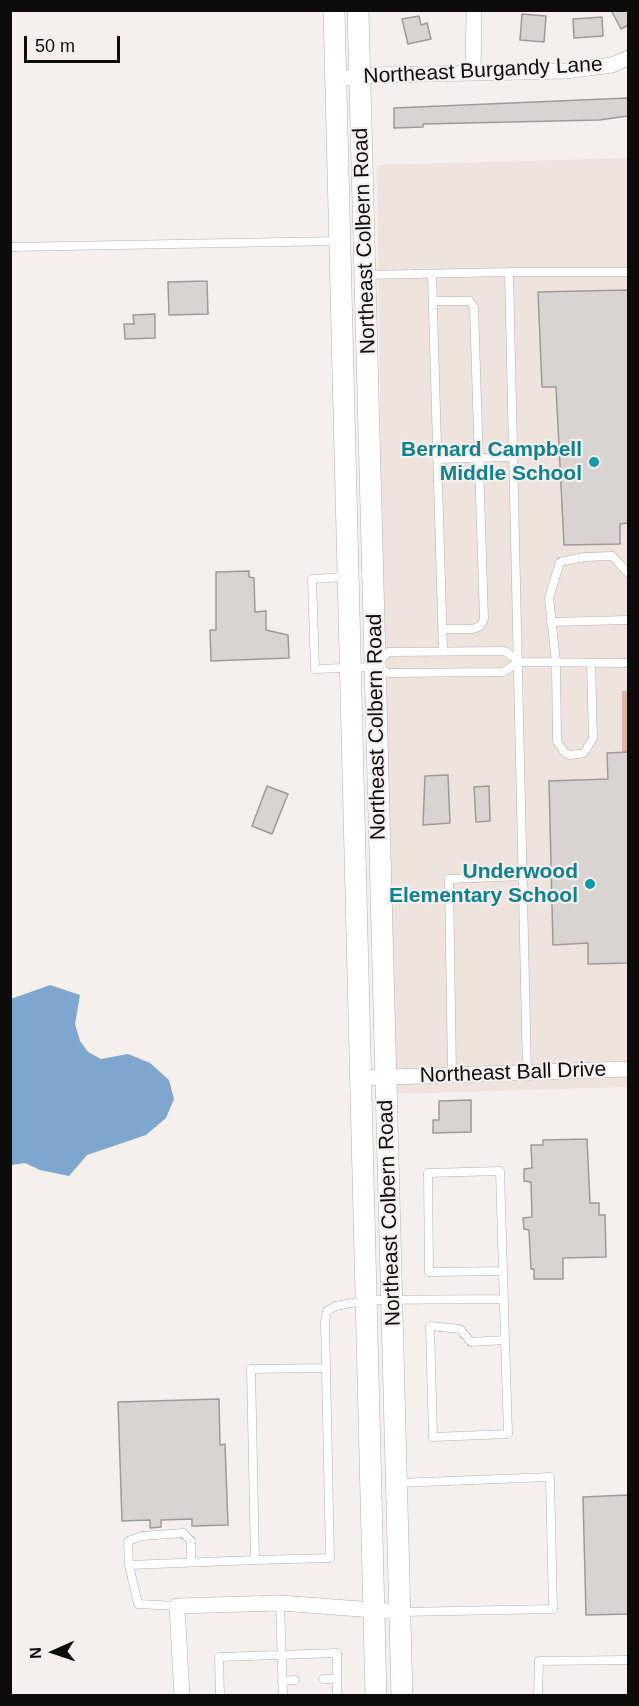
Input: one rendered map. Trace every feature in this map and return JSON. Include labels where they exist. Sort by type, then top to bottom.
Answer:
[{"type":"main road","name":"Northeast Colbern Road","points":[[334,10],[376,1695]]},
{"type":"main road","name":"Northeast Colbern Road","points":[[358,10],[402,1695]]},
{"type":"street","points":[[473,73],[474,14]]},
{"type":"street","name":"Northeast Burgandy Lane","points":[[336,79],[566,71],[612,65],[628,58]]},
{"type":"street","name":"Northeast Ball Drive","points":[[361,1078],[628,1069]]},
{"type":"street","points":[[182,1695],[177,1606],[280,1602],[401,1611]]},
{"type":"lane","points":[[10,248],[340,241]]},
{"type":"lane","points":[[509,272],[527,1072]]},
{"type":"lane","points":[[366,275],[628,272]]},
{"type":"lane","points":[[432,274],[443,652]]},
{"type":"lane","points":[[433,301],[470,301],[474,308],[484,619],[480,626],[473,629],[442,629]]},
{"type":"lane","points":[[437,459],[514,457]]},
{"type":"lane","points":[[591,663],[593,738],[590,747],[577,755],[565,753],[557,741],[556,662],[549,598],[560,562],[584,557],[612,556],[628,573]]},
{"type":"lane","points":[[348,577],[312,579],[315,669],[375,667],[389,673],[503,672],[519,662],[628,663]]},
{"type":"lane","points":[[551,617],[628,620]]},
{"type":"lane","points":[[375,667],[388,652],[505,651],[519,662]]},
{"type":"lane","points":[[452,1075],[449,879],[523,876]]},
{"type":"lane","points":[[503,1271],[429,1272],[428,1173],[500,1171],[508,1434],[433,1437],[430,1326],[460,1329],[471,1342],[505,1340]]},
{"type":"lane","points":[[129,1565],[330,1558],[327,1311],[336,1306],[366,1300],[503,1299]]},
{"type":"lane","points":[[255,1560],[250,1369],[326,1368]]},
{"type":"lane","points":[[398,1483],[550,1477],[553,1598],[553,1609],[401,1611]]},
{"type":"lane","points":[[177,1606],[138,1604],[129,1565],[129,1540],[142,1536],[183,1533],[191,1541],[191,1562]]},
{"type":"lane","points":[[280,1602],[283,1695]]},
{"type":"lane","points":[[220,1695],[219,1657],[337,1653],[337,1695]]},
{"type":"lane","points":[[538,1695],[539,1661],[628,1660]]},
{"type":"lane","points":[[323,1680],[337,1679]]},
{"type":"lane","points":[[282,1681],[295,1680]]},
{"type":"shaded area","points":[[628,158],[628,1087],[389,1094],[377,165]]},
{"type":"shaded area","points":[[622,691],[628,691],[628,752],[622,752]]},
{"type":"water","points":[[50,985],[80,995],[75,1024],[80,1041],[88,1052],[101,1059],[128,1054],[150,1063],[169,1080],[174,1099],[166,1118],[146,1135],[87,1155],[69,1176],[40,1170],[25,1163],[11,1165],[11,999]]},
{"type":"building","points":[[611,10],[628,10],[628,25],[621,29]]},
{"type":"building","points":[[522,14],[546,16],[544,42],[520,40]]},
{"type":"building","points":[[419,16],[421,25],[427,23],[431,39],[408,44],[402,19]]},
{"type":"building","points":[[602,17],[603,36],[574,38],[573,19]]},
{"type":"building","points":[[628,98],[628,116],[599,120],[423,124],[423,127],[394,128],[394,108]]},
{"type":"building","points":[[207,281],[208,314],[169,315],[168,282]]},
{"type":"building","name":"Bernard Campbell Middle School","points":[[628,290],[628,523],[620,524],[620,544],[564,545],[556,387],[542,387],[538,292]]},
{"type":"building","points":[[155,314],[155,338],[125,339],[124,324],[134,324],[133,315]]},
{"type":"building","points":[[249,571],[249,577],[254,578],[255,612],[266,611],[266,630],[288,635],[289,658],[211,661],[210,630],[216,630],[216,572]]},
{"type":"building","name":"Underwood Elementary School","points":[[628,752],[628,963],[588,964],[588,943],[553,945],[549,781],[608,779],[607,753]]},
{"type":"building","points":[[448,775],[450,823],[423,825],[425,776]]},
{"type":"building","points":[[267,786],[288,794],[272,834],[252,826]]},
{"type":"building","points":[[489,786],[490,821],[476,822],[474,787]]},
{"type":"building","points":[[471,1100],[471,1132],[433,1133],[433,1120],[439,1120],[439,1101]]},
{"type":"building","points":[[587,1139],[590,1203],[599,1203],[599,1215],[605,1215],[606,1257],[563,1258],[563,1279],[534,1279],[534,1269],[531,1269],[529,1230],[524,1229],[523,1218],[532,1217],[531,1182],[524,1181],[524,1169],[532,1168],[531,1145],[543,1145],[543,1140]]},
{"type":"building","points":[[219,1399],[220,1445],[225,1444],[228,1525],[192,1526],[192,1519],[161,1520],[161,1527],[150,1528],[150,1520],[122,1521],[118,1402]]},
{"type":"building","points":[[628,1495],[628,1614],[586,1615],[583,1497]]},
{"type":"place","name":"Bernard Campbell Middle School","points":[[594,462]]},
{"type":"place","name":"Underwood Elementary School","points":[[590,884]]}]
